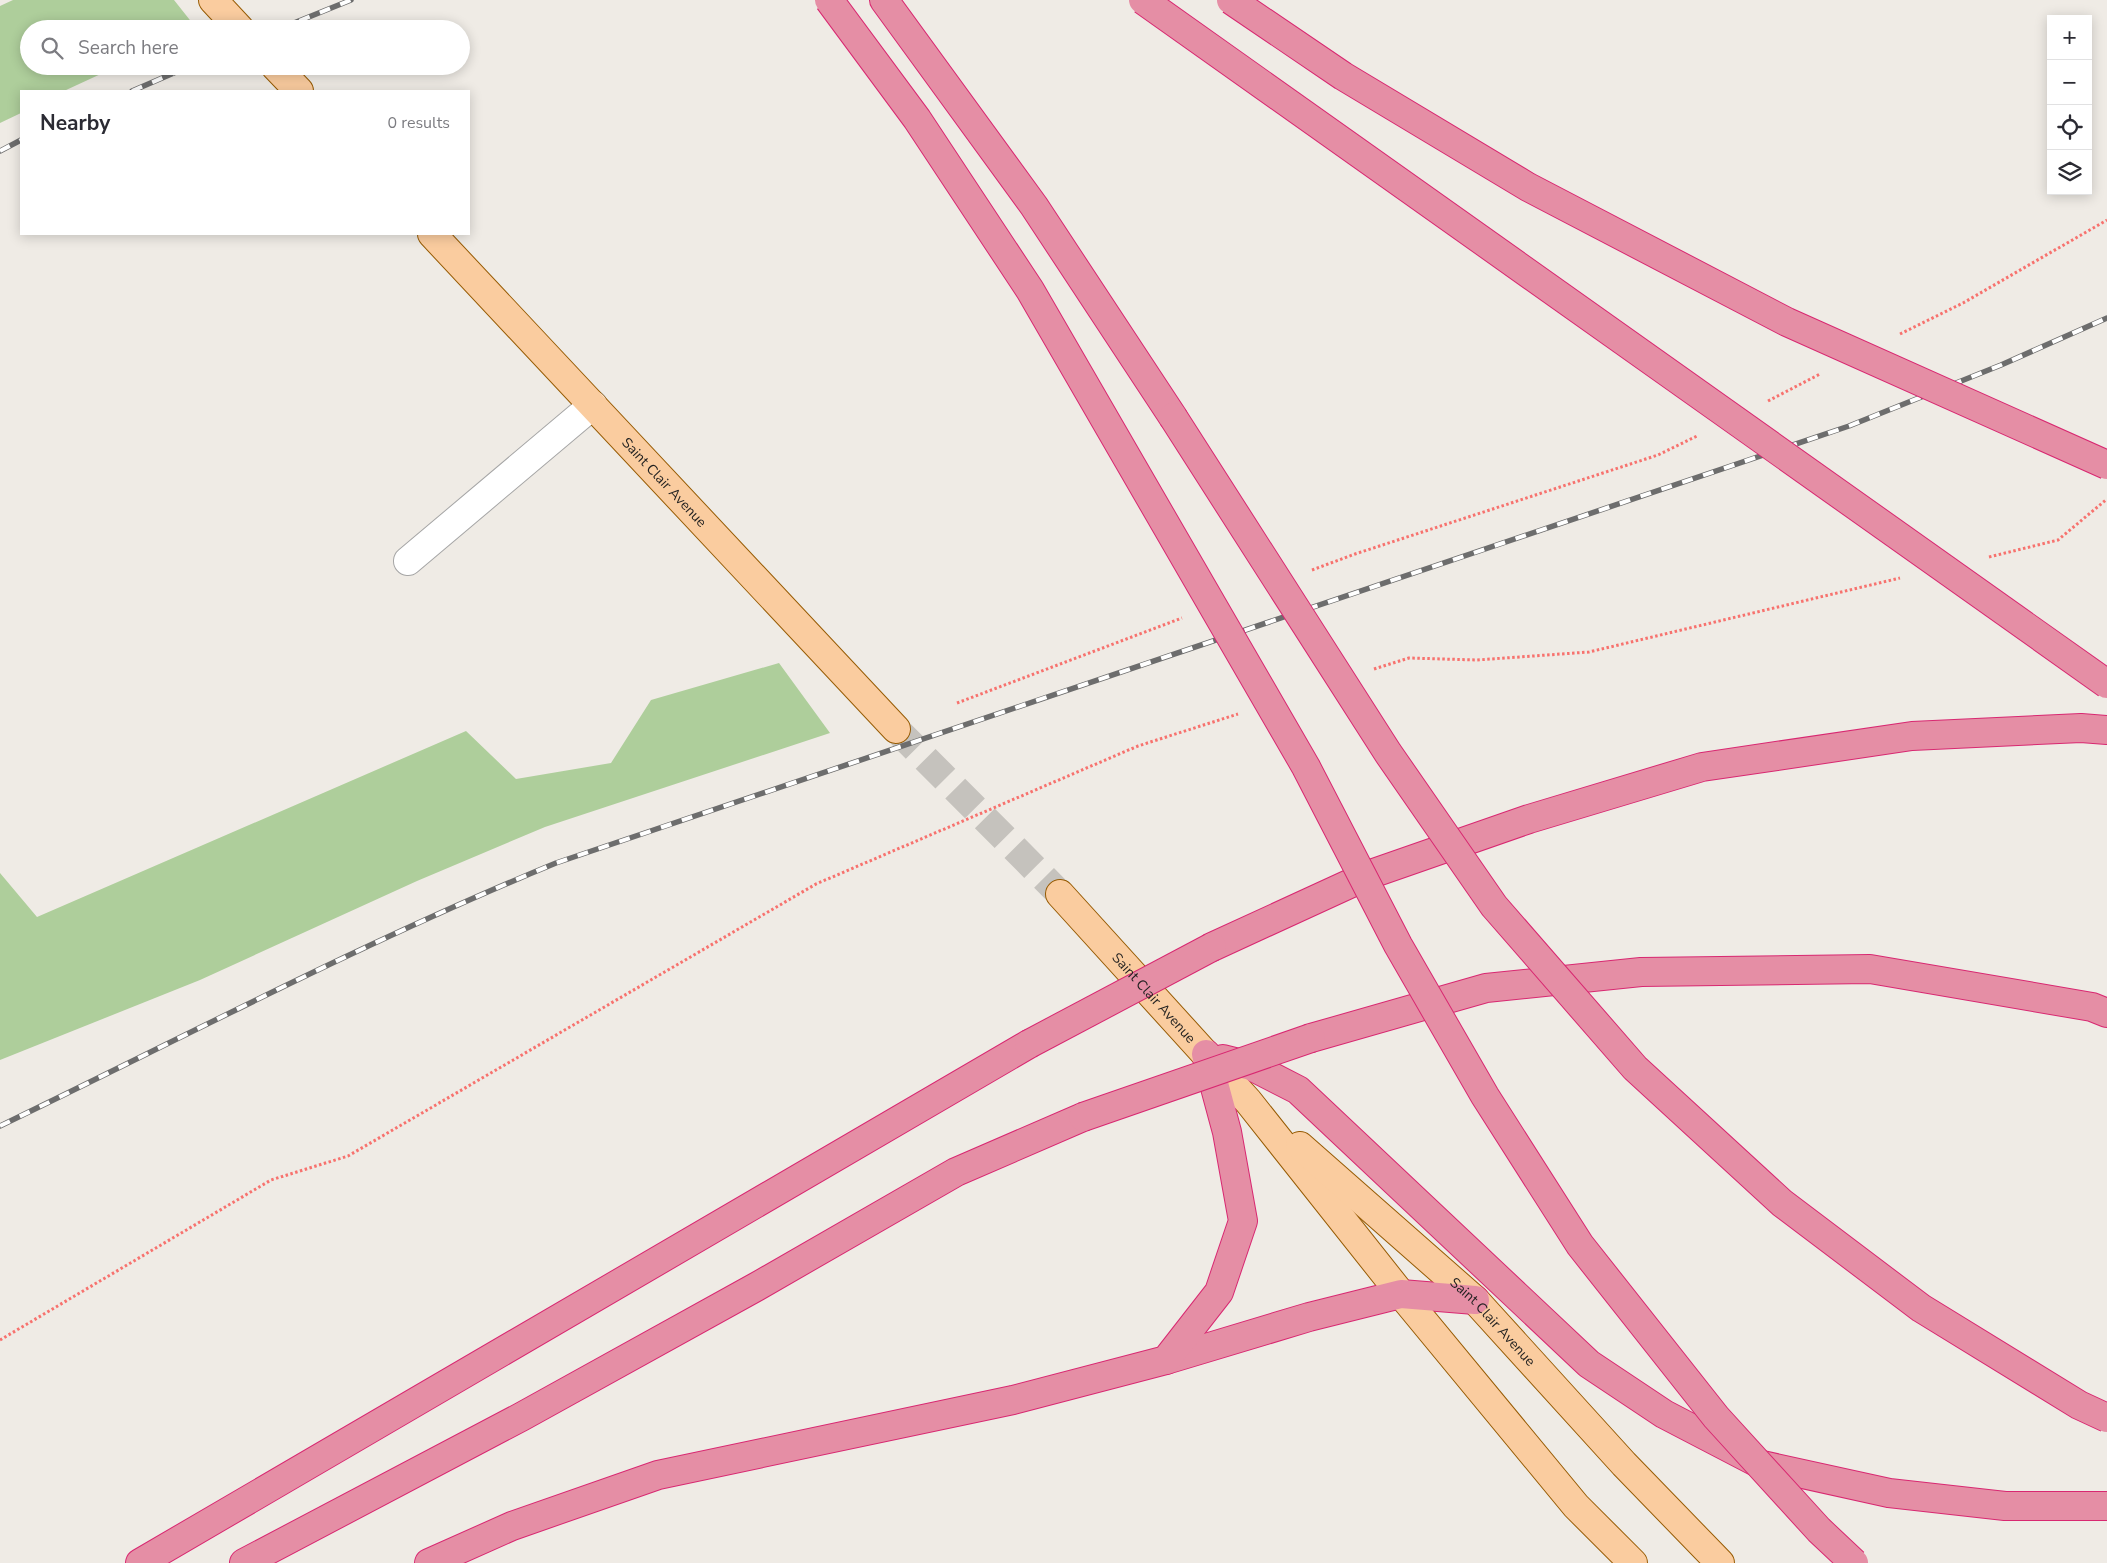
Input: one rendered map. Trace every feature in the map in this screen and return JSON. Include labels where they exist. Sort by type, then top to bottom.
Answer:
[{"type":"highway","points":[[829,0],[917,119],[1030,290],[1306,767],[1408,962],[1485,1096],[1580,1245],[1716,1417],[1819,1530],[1854,1563]]},
{"type":"highway","points":[[884,0],[1034,206],[1173,417],[1388,753],[1494,906],[1634,1068],[1782,1203],[1921,1308],[2079,1405],[2107,1418]]},
{"type":"highway","points":[[1143,0],[2107,684]]},
{"type":"highway","points":[[1231,0],[1343,76],[1528,187],[1787,322],[2107,465]]},
{"type":"highway","points":[[140,1563],[1029,1044],[1212,947],[1371,874],[1529,819],[1702,767],[1912,736],[2081,728],[2107,730]]},
{"type":"highway","points":[[244,1563],[521,1417],[756,1287],[956,1172],[1083,1117],[1311,1038],[1486,988],[1641,972],[1870,969],[2092,1007],[2107,1013]]},
{"type":"highway","points":[[1166,1360],[1219,1292],[1243,1221],[1227,1132],[1206,1054],[1251,1066],[1298,1090],[1589,1364],[1664,1414],[1762,1465],[1889,1493],[2005,1506],[2107,1506]]},
{"type":"highway","points":[[429,1563],[512,1526],[658,1475],[1013,1400],[1166,1360],[1309,1317],[1401,1294],[1476,1300]]},
{"type":"main road","points":[[213,0],[232,20]]},
{"type":"main road","points":[[284,75],[298,90]]},
{"type":"main road","name":"Saint Clair Avenue","points":[[433,235],[896,729]]},
{"type":"main road","name":"Saint Clair Avenue","points":[[1060,894],[1248,1101],[1401,1294],[1576,1506],[1633,1563]]},
{"type":"main road","name":"Saint Clair Avenue","points":[[1248,1101],[1476,1300],[1624,1464],[1720,1563]]},
{"type":"lane","points":[[408,561],[593,405]]},
{"type":"path","points":[[1893,338],[1962,303],[2107,220]]},
{"type":"path","points":[[1763,403],[1824,372]]},
{"type":"path","points":[[1308,571],[1658,456],[1702,434]]},
{"type":"path","points":[[1982,559],[2058,540],[2107,499]]},
{"type":"path","points":[[1372,670],[1409,658],[1477,660],[1589,652],[1906,577]]},
{"type":"path","points":[[957,703],[1188,616]]},
{"type":"path","points":[[0,1340],[271,1180],[348,1156],[816,884],[1138,746],[1241,713]]},
{"type":"green space","points":[[13,0],[174,0],[190,20],[20,20],[20,75],[99,75],[66,90],[20,90],[20,113],[0,123],[0,6]]},
{"type":"green space","points":[[779,663],[830,733],[545,827],[417,881],[200,980],[0,1060],[0,873],[37,917],[466,731],[516,779],[611,763],[651,700]]},
{"type":"tunnel","points":[[896,729],[1060,894]]},
{"type":"railway","points":[[301,20],[351,0]]},
{"type":"railway","points":[[134,90],[169,75]]},
{"type":"railway","points":[[0,151],[20,141]]},
{"type":"railway","points":[[0,1126],[345,957],[415,924],[556,863],[1849,426],[2001,365],[2107,318]]}]
